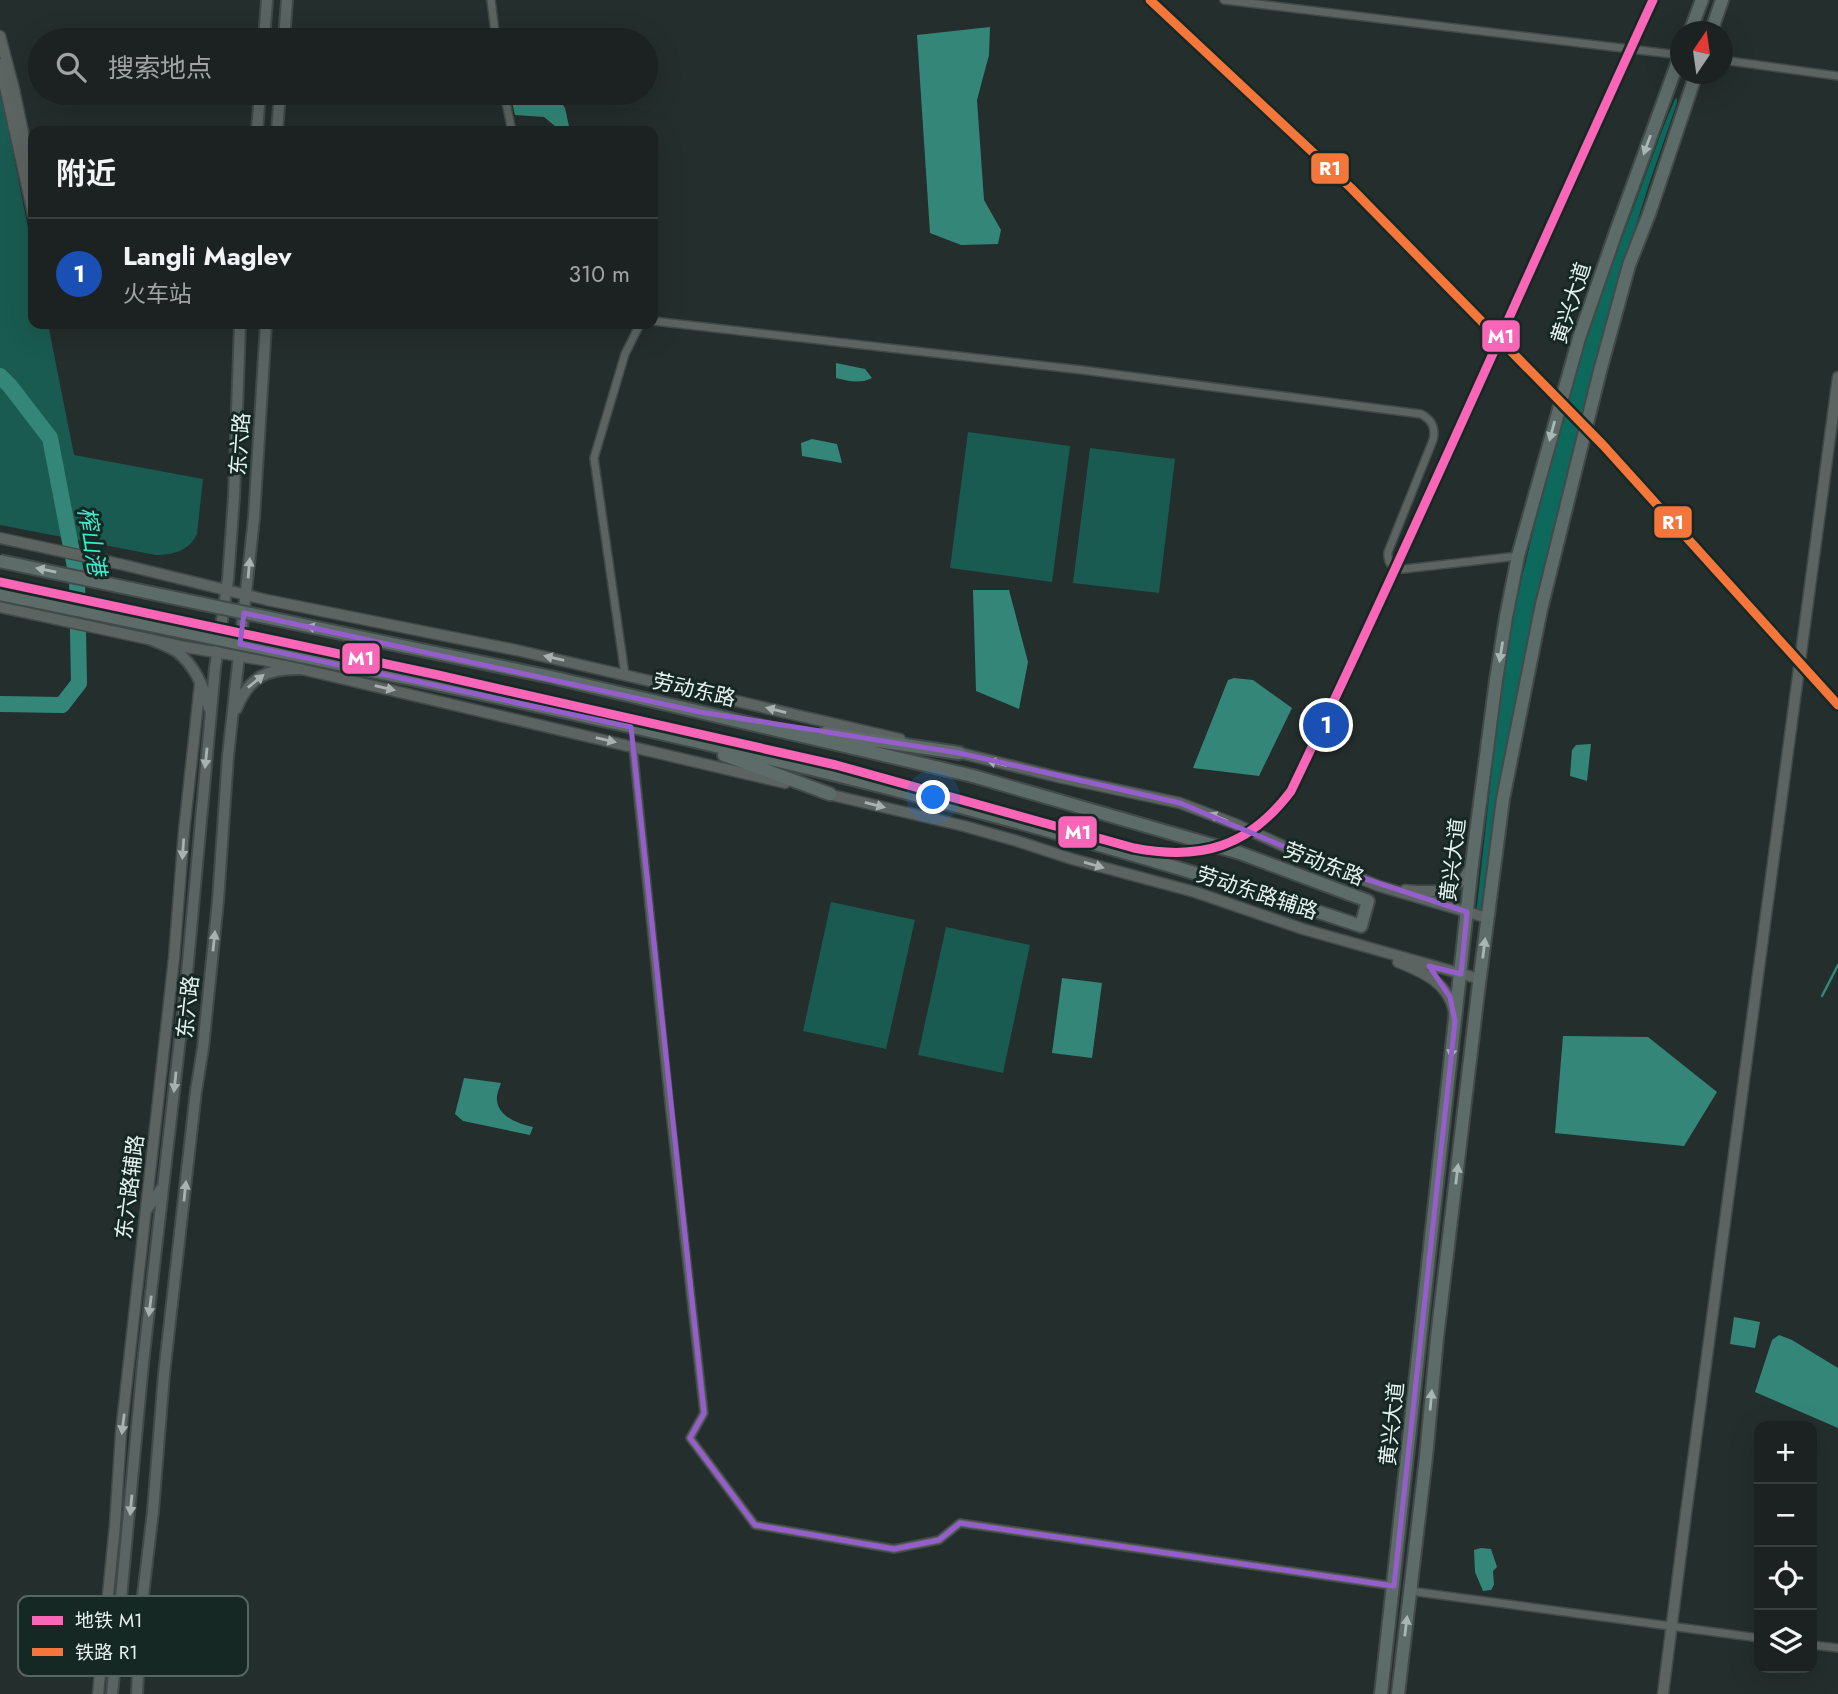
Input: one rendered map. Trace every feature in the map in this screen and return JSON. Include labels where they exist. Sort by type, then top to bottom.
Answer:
[{"type":"highway","points":[[1694,21],[1702,0]]},
{"type":"highway","points":[[1715,21],[1722,0]]},
{"type":"highway","name":"黄兴大道","points":[[1381,1694],[1466,912],[1506,617],[1518,556],[1578,338],[1670,84]]},
{"type":"highway","name":"黄兴大道","points":[[1398,1694],[1437,1338],[1503,799],[1541,609],[1600,371],[1629,265],[1649,215],[1693,84]]},
{"type":"highway","name":"劳动东路","points":[[0,561],[551,677],[910,760],[1038,793],[1240,853],[1368,901],[1361,926],[1192,872],[956,805],[817,769],[610,721]]},
{"type":"highway","points":[[0,594],[610,721],[741,761],[830,794]]},
{"type":"highway","points":[[700,712],[959,753]]},
{"type":"main road","points":[[265,28],[267,0]]},
{"type":"main road","points":[[285,28],[287,0]]},
{"type":"main road","points":[[0,36],[28,157]]},
{"type":"main road","points":[[0,64],[28,191]]},
{"type":"main road","points":[[257,126],[259,105]]},
{"type":"main road","points":[[277,126],[279,105]]},
{"type":"main road","name":"东六路","points":[[122,1596],[144,1363],[185,995],[210,719],[226,590],[234,497],[240,329]]},
{"type":"main road","name":"东六路","points":[[143,1596],[164,1374],[215,928],[258,459],[266,329]]},
{"type":"main road","points":[[1663,1694],[1838,377]]},
{"type":"main road","points":[[0,538],[226,590],[516,650],[1058,778],[1180,803],[1236,824],[1379,886],[1488,918]]},
{"type":"main road","name":"劳动东路辅路","points":[[0,607],[301,669],[964,826],[1195,892],[1332,938],[1480,979]]},
{"type":"main road","points":[[150,639],[175,650],[190,664],[208,703],[210,719]]},
{"type":"main road","points":[[232,722],[240,701],[258,677],[277,670],[301,669]]},
{"type":"main road","name":"东六路辅路","points":[[107,1596],[121,1433],[175,947],[200,684]]},
{"type":"main road","points":[[1379,886],[1403,890],[1444,890],[1455,887],[1462,881],[1472,864]]},
{"type":"main road","points":[[1332,938],[1418,970],[1435,980],[1450,997],[1455,1021]]},
{"type":"main road","points":[[147,1209],[164,1186]]},
{"type":"main road","name":"东六路辅路","points":[[98,1694],[100,1676]]},
{"type":"main road","name":"东六路","points":[[113,1694],[114,1676]]},
{"type":"main road","name":"东六路","points":[[137,1694],[138,1676]]},
{"type":"street","points":[[491,0],[494,28]]},
{"type":"street","points":[[1224,0],[1670,54]]},
{"type":"street","points":[[1733,61],[1838,76]]},
{"type":"street","points":[[507,105],[511,126]]},
{"type":"street","points":[[658,322],[1082,370],[1421,414],[1431,422],[1433,440],[1388,552],[1391,565],[1404,569],[1518,556]]},
{"type":"street","points":[[625,675],[594,458],[625,354],[638,329]]},
{"type":"street","points":[[633,747],[704,1413],[690,1438],[755,1525],[894,1549],[939,1540],[960,1523],[1394,1586]]},
{"type":"street","points":[[1410,1591],[1754,1637]]},
{"type":"street","points":[[1817,1646],[1838,1648]]},
{"type":"highlighted area","points":[[244,613],[700,712],[959,753],[1180,803],[1347,873],[1467,912],[1461,974],[1429,966],[1450,997],[1455,1021],[1394,1586],[960,1523],[939,1540],[894,1549],[755,1525],[690,1438],[704,1413],[631,727],[240,644]]},
{"type":"shaded area","points":[[990,27],[989,55],[977,100],[984,200],[1001,230],[998,244],[961,245],[930,233],[917,35]]},
{"type":"shaded area","points":[[0,87],[28,228],[28,329],[49,329],[74,455],[203,479],[197,534],[190,544],[180,551],[168,554],[156,555],[0,525]]},
{"type":"shaded area","points":[[1677,98],[1614,296],[1533,610],[1495,807],[1480,915],[1476,915],[1499,706],[1511,628],[1545,483],[1590,325],[1663,128]]},
{"type":"shaded area","points":[[513,105],[563,105],[569,126],[555,126],[544,117],[515,115]]},
{"type":"shaded area","points":[[836,363],[865,369],[872,378],[850,381],[836,378]]},
{"type":"shaded area","points":[[968,432],[1070,446],[1052,582],[950,568]]},
{"type":"shaded area","points":[[812,439],[837,444],[842,463],[802,456],[801,443]]},
{"type":"shaded area","points":[[1090,448],[1175,459],[1159,593],[1073,583]]},
{"type":"shaded area","points":[[973,590],[1009,590],[1028,662],[1019,709],[976,691]]},
{"type":"shaded area","points":[[1228,680],[1253,680],[1292,708],[1259,776],[1193,768]]},
{"type":"shaded area","points":[[1591,744],[1587,781],[1570,776],[1572,750],[1576,745]]},
{"type":"shaded area","points":[[831,902],[915,920],[886,1049],[803,1031]]},
{"type":"shaded area","points":[[946,927],[1030,945],[1003,1073],[918,1055]]},
{"type":"shaded area","points":[[1062,978],[1102,983],[1092,1058],[1052,1053]]},
{"type":"shaded area","points":[[1563,1036],[1648,1037],[1717,1092],[1684,1146],[1555,1133]]},
{"type":"shaded area","points":[[464,1078],[501,1083],[497,1096],[499,1107],[510,1119],[533,1127],[530,1135],[463,1121],[455,1114]]},
{"type":"shaded area","points":[[1734,1317],[1760,1322],[1755,1348],[1730,1344]]},
{"type":"shaded area","points":[[1779,1335],[1838,1368],[1838,1428],[1755,1392],[1772,1340]]},
{"type":"shaded area","points":[[1491,1549],[1497,1567],[1493,1571],[1494,1585],[1491,1590],[1483,1591],[1475,1572],[1474,1550]]},
{"type":"waterway","name":"榨山港","points":[[0,376],[50,438],[77,578],[79,683],[62,705],[0,704]]},
{"type":"waterway","points":[[1822,996],[1838,965]]},
{"type":"railway","points":[[1150,0],[1351,188],[1603,445],[1838,705]]},
{"type":"metro line","name":"M1","points":[[0,582],[438,675],[836,765],[1134,848],[1181,852],[1222,845],[1241,837],[1258,825],[1291,791],[1429,496],[1653,0]]},
{"type":"rail line","name":"R1","points":[[1150,0],[1351,188],[1603,445],[1838,705]]},
{"type":"place","name":"Langli Maglev","points":[[1326,725]]}]
